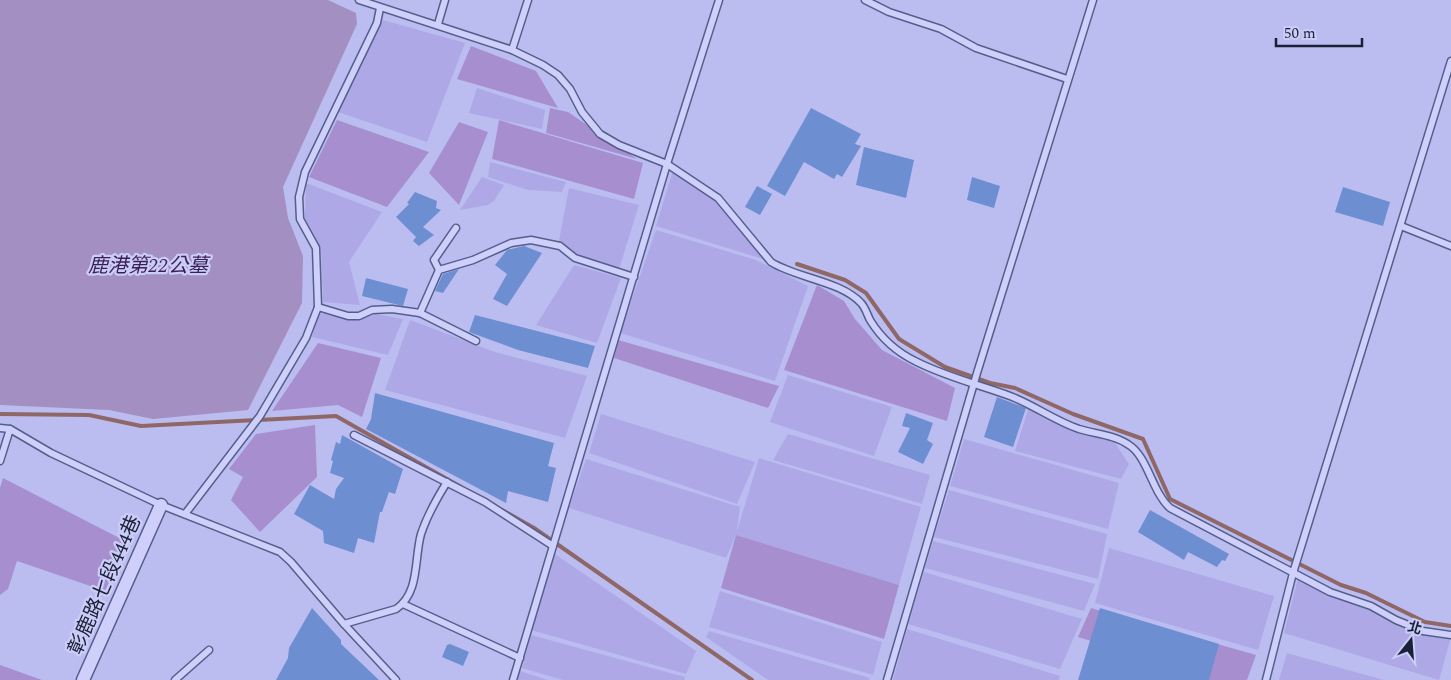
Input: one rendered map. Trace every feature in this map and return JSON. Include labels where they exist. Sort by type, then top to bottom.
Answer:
[{"type":"street","name":"彰鹿路七段444巷","points":[[83,680],[161,505]]},
{"type":"lane","points":[[359,0],[380,8],[438,24],[512,50],[558,75],[570,89],[582,112],[600,134],[618,145],[667,164],[718,198],[771,262],[782,269],[821,281],[861,302],[870,320],[887,341],[901,352],[917,362],[1011,397],[1077,429],[1121,440],[1132,446],[1162,501],[1170,508],[1330,592],[1371,606],[1396,620],[1423,631],[1451,635]]},
{"type":"lane","points":[[438,24],[445,0]]},
{"type":"lane","points":[[512,50],[528,0]]},
{"type":"lane","points":[[513,680],[667,164],[719,0]]},
{"type":"lane","points":[[865,0],[889,12],[941,29],[976,48],[1067,79]]},
{"type":"lane","points":[[887,680],[977,373],[1093,0]]},
{"type":"lane","points":[[185,514],[260,416],[306,338],[318,307],[316,248],[300,218],[299,197],[311,156],[377,23],[380,8]]},
{"type":"lane","points":[[1266,680],[1293,573],[1451,61]]},
{"type":"lane","points":[[1401,226],[1451,246]]},
{"type":"lane","points":[[439,270],[434,260],[456,228]]},
{"type":"lane","points":[[420,313],[439,270],[473,260],[511,243],[531,240],[560,246],[575,258],[634,277]]},
{"type":"lane","points":[[318,307],[354,316],[359,316],[372,310],[392,309],[420,313],[476,341]]},
{"type":"lane","points":[[0,428],[10,429],[51,453],[161,505],[210,526],[280,552],[292,562],[344,624],[396,680]]},
{"type":"lane","points":[[0,461],[10,429]]},
{"type":"lane","points":[[354,435],[492,506],[553,546]]},
{"type":"lane","points":[[344,624],[396,609],[404,604],[410,595],[421,535],[436,498],[447,482]]},
{"type":"lane","points":[[404,604],[520,658]]},
{"type":"lane","points":[[175,680],[209,650]]},
{"type":"shaded area","points":[[383,20],[465,43],[427,142],[338,112]]},
{"type":"shaded area","points":[[471,46],[536,71],[558,108],[457,79]]},
{"type":"shaded area","points":[[477,88],[545,110],[542,129],[469,113]]},
{"type":"shaded area","points":[[550,108],[568,112],[637,159],[546,133]]},
{"type":"shaded area","points":[[337,120],[429,152],[387,207],[309,177]]},
{"type":"shaded area","points":[[499,120],[643,163],[634,199],[492,159]]},
{"type":"shaded area","points":[[459,122],[488,132],[459,205],[429,173]]},
{"type":"shaded area","points":[[490,162],[566,182],[562,192],[528,190],[488,177]]},
{"type":"shaded area","points":[[674,167],[718,201],[766,260],[656,226]]},
{"type":"shaded area","points":[[482,177],[504,185],[494,201],[488,205],[460,210]]},
{"type":"shaded area","points":[[306,183],[382,212],[349,262],[360,305],[323,302],[321,248],[305,218]]},
{"type":"shaded area","points":[[569,188],[639,205],[619,269],[576,255],[559,241]]},
{"type":"shaded area","points":[[656,230],[756,260],[808,286],[775,381],[620,333]]},
{"type":"shaded area","points":[[574,265],[621,278],[597,343],[536,325]]},
{"type":"shaded area","points":[[817,285],[844,301],[855,319],[882,350],[955,388],[947,421],[784,370]]},
{"type":"shaded area","points":[[319,313],[353,320],[376,314],[403,319],[388,355],[312,337]]},
{"type":"shaded area","points":[[410,320],[495,352],[587,376],[565,438],[385,390]]},
{"type":"shaded area","points":[[618,340],[779,386],[768,408],[614,358]]},
{"type":"shaded area","points":[[318,343],[381,358],[362,417],[338,405],[272,411]]},
{"type":"shaded area","points":[[788,375],[892,407],[874,456],[770,422]]},
{"type":"shaded area","points":[[1029,407],[1113,440],[1129,464],[1121,479],[1015,451]]},
{"type":"shaded area","points":[[601,414],[755,462],[737,504],[589,453]]},
{"type":"shaded area","points":[[315,425],[317,477],[260,532],[231,500],[243,477],[229,469],[256,434]]},
{"type":"shaded area","points":[[788,434],[930,475],[922,504],[773,460]]},
{"type":"shaded area","points":[[964,439],[1119,483],[1108,529],[950,486]]},
{"type":"shaded area","points":[[759,458],[921,507],[899,585],[736,535],[726,558],[569,508],[586,459],[740,507],[737,531]]},
{"type":"shaded area","points":[[3,478],[127,542],[105,591],[17,561],[8,589],[0,595],[0,488]]},
{"type":"shaded area","points":[[949,490],[1107,534],[1098,579],[934,537]]},
{"type":"shaded area","points":[[736,535],[899,585],[884,639],[721,588]]},
{"type":"shaded area","points":[[933,541],[1095,584],[1084,611],[925,568]]},
{"type":"shaded area","points":[[1109,548],[1274,596],[1258,650],[1095,603]]},
{"type":"shaded area","points":[[555,554],[696,651],[686,674],[531,630]]},
{"type":"shaded area","points":[[924,572],[1082,619],[1060,669],[908,624]]},
{"type":"shaded area","points":[[1298,578],[1451,637],[1439,680],[1284,633]]},
{"type":"shaded area","points":[[720,591],[882,642],[873,675],[709,627]]},
{"type":"shaded area","points":[[1091,608],[1256,655],[1247,680],[1197,680],[1198,674],[1078,637]]},
{"type":"shaded area","points":[[907,629],[1060,676],[1059,680],[893,680]]},
{"type":"shaded area","points":[[709,631],[870,678],[869,680],[768,680],[706,637]]},
{"type":"shaded area","points":[[531,635],[685,677],[684,680],[563,680],[522,668]]},
{"type":"shaded area","points":[[1287,653],[1384,680],[1279,680]]},
{"type":"shaded area","points":[[0,665],[42,680],[0,680]]},
{"type":"shaded area","points":[[520,671],[548,680],[517,680]]},
{"type":"green space","name":"鹿港第22公墓","points":[[0,0],[328,0],[356,13],[357,24],[283,187],[288,218],[303,256],[302,303],[248,410],[153,419],[109,410],[0,405]]},
{"type":"building","points":[[811,108],[861,134],[855,144],[861,146],[842,177],[837,174],[834,179],[804,162],[785,196],[767,186]]},
{"type":"building","points":[[864,147],[914,160],[906,198],[856,185]]},
{"type":"building","points":[[972,177],[1000,186],[994,208],[967,200]]},
{"type":"building","points":[[757,186],[772,194],[760,215],[745,207]]},
{"type":"building","points":[[1343,187],[1390,202],[1383,226],[1335,212]]},
{"type":"building","points":[[415,192],[437,201],[436,208],[441,210],[423,227],[434,235],[419,246],[413,241],[416,237],[396,217],[409,204],[407,203]]},
{"type":"building","points":[[524,246],[542,253],[507,306],[493,299],[507,274],[495,265],[507,250]]},
{"type":"building","points":[[459,269],[443,293],[435,291],[443,274]]},
{"type":"building","points":[[366,278],[408,289],[403,306],[362,296]]},
{"type":"building","points":[[475,315],[595,346],[588,368],[518,350],[469,332]]},
{"type":"building","points":[[375,393],[554,443],[548,466],[556,468],[548,502],[508,491],[506,503],[366,429],[371,419]]},
{"type":"building","points":[[997,397],[1026,408],[1013,447],[984,437]]},
{"type":"building","points":[[906,413],[933,423],[927,440],[933,444],[923,464],[898,452],[910,428],[902,426]]},
{"type":"building","points":[[342,435],[403,469],[395,494],[389,492],[382,512],[380,512],[374,543],[358,538],[354,553],[324,543],[323,531],[294,514],[310,485],[334,499],[336,489],[344,478],[330,473],[333,461],[331,460],[336,442],[340,444]]},
{"type":"building","points":[[1150,510],[1229,554],[1225,561],[1222,560],[1217,567],[1188,552],[1184,560],[1138,532]]},
{"type":"building","points":[[312,608],[341,640],[341,644],[379,680],[276,680],[288,658],[289,648]]},
{"type":"building","points":[[1100,608],[1219,644],[1209,680],[1078,680]]},
{"type":"building","points":[[450,644],[469,652],[463,666],[442,657],[447,645]]},
{"type":"waterway","points":[[797,264],[845,280],[866,293],[899,339],[945,367],[990,383],[1015,388],[1073,414],[1143,439],[1170,499],[1341,585],[1366,593],[1425,622],[1451,626]]},
{"type":"waterway","points":[[0,414],[89,415],[141,426],[336,416],[461,487]]},
{"type":"waterway","points":[[502,510],[534,528],[752,680]]}]
